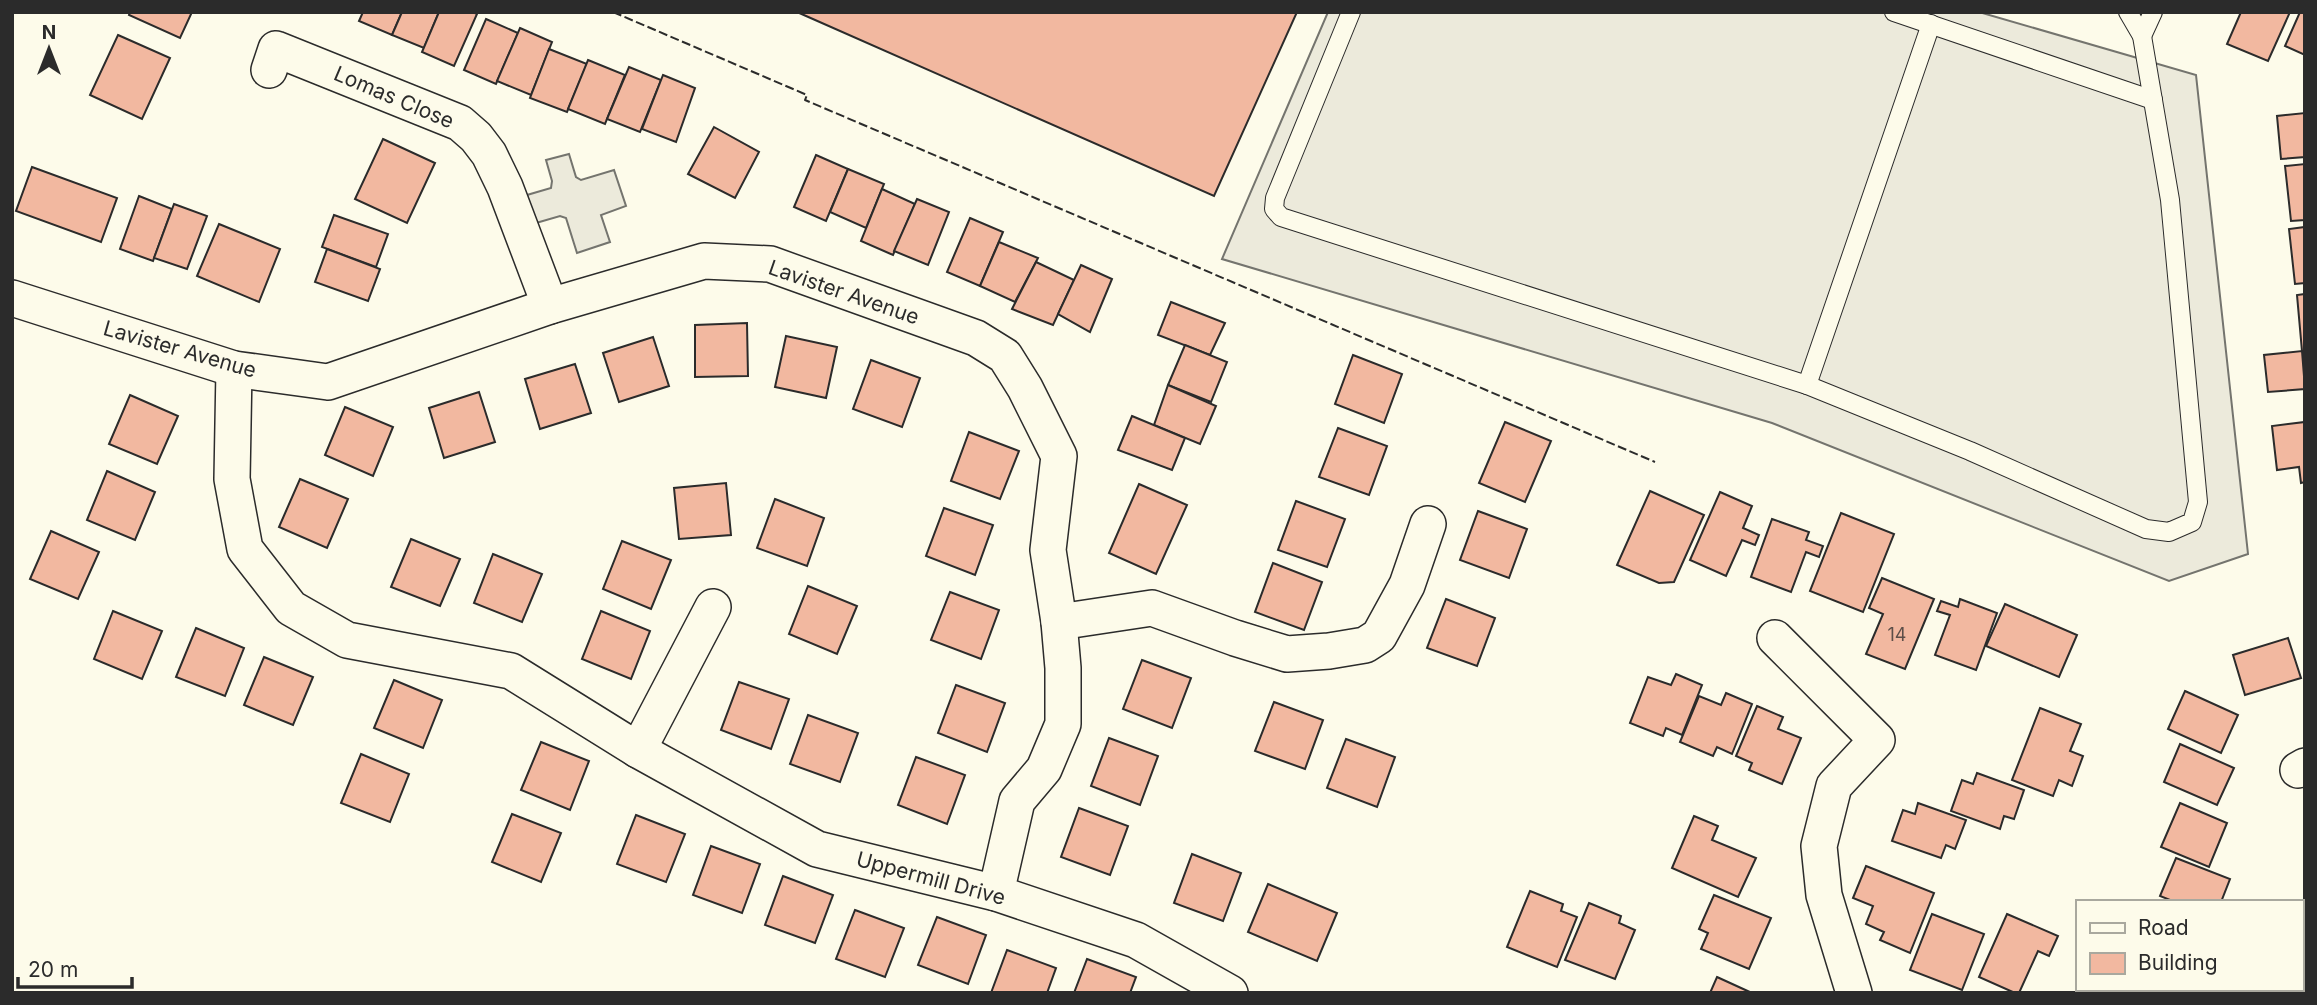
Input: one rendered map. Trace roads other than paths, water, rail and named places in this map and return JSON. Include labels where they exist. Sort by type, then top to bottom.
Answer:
[{"type":"street","name":"Lomas Close","points":[[269,70],[276,49],[460,123],[476,136],[489,154],[505,187],[550,306]]},
{"type":"street","name":"Lavister Avenue","points":[[12,299],[234,369],[328,382],[550,306],[705,261],[770,264],[976,338],[1004,356],[1026,388],[1059,456],[1048,550],[1063,668],[1063,724],[1044,769],[1017,801],[996,893]]},
{"type":"street","name":"Uppermill Drive","points":[[234,369],[232,479],[245,549],[291,608],[346,640],[511,671],[638,750],[817,849],[996,893],[1136,940],[1230,993]]},
{"type":"street","points":[[1059,622],[1152,608],[1287,654],[1365,645],[1379,636],[1408,585],[1428,524]]},
{"type":"street","points":[[638,750],[713,607]]},
{"type":"street","points":[[1775,638],[1877,740],[1834,786],[1819,846],[1824,895],[1854,993]]},
{"type":"lane","points":[[1351,12],[1275,198],[1274,209],[1281,217],[1807,385],[1970,451],[2146,529],[2169,532],[2192,522],[2198,502],[2170,200],[2142,36],[2128,12]]},
{"type":"lane","points":[[1894,12],[2153,100]]},
{"type":"lane","points":[[2142,36],[2153,12]]},
{"type":"lane","points":[[1807,385],[1931,24]]}]
